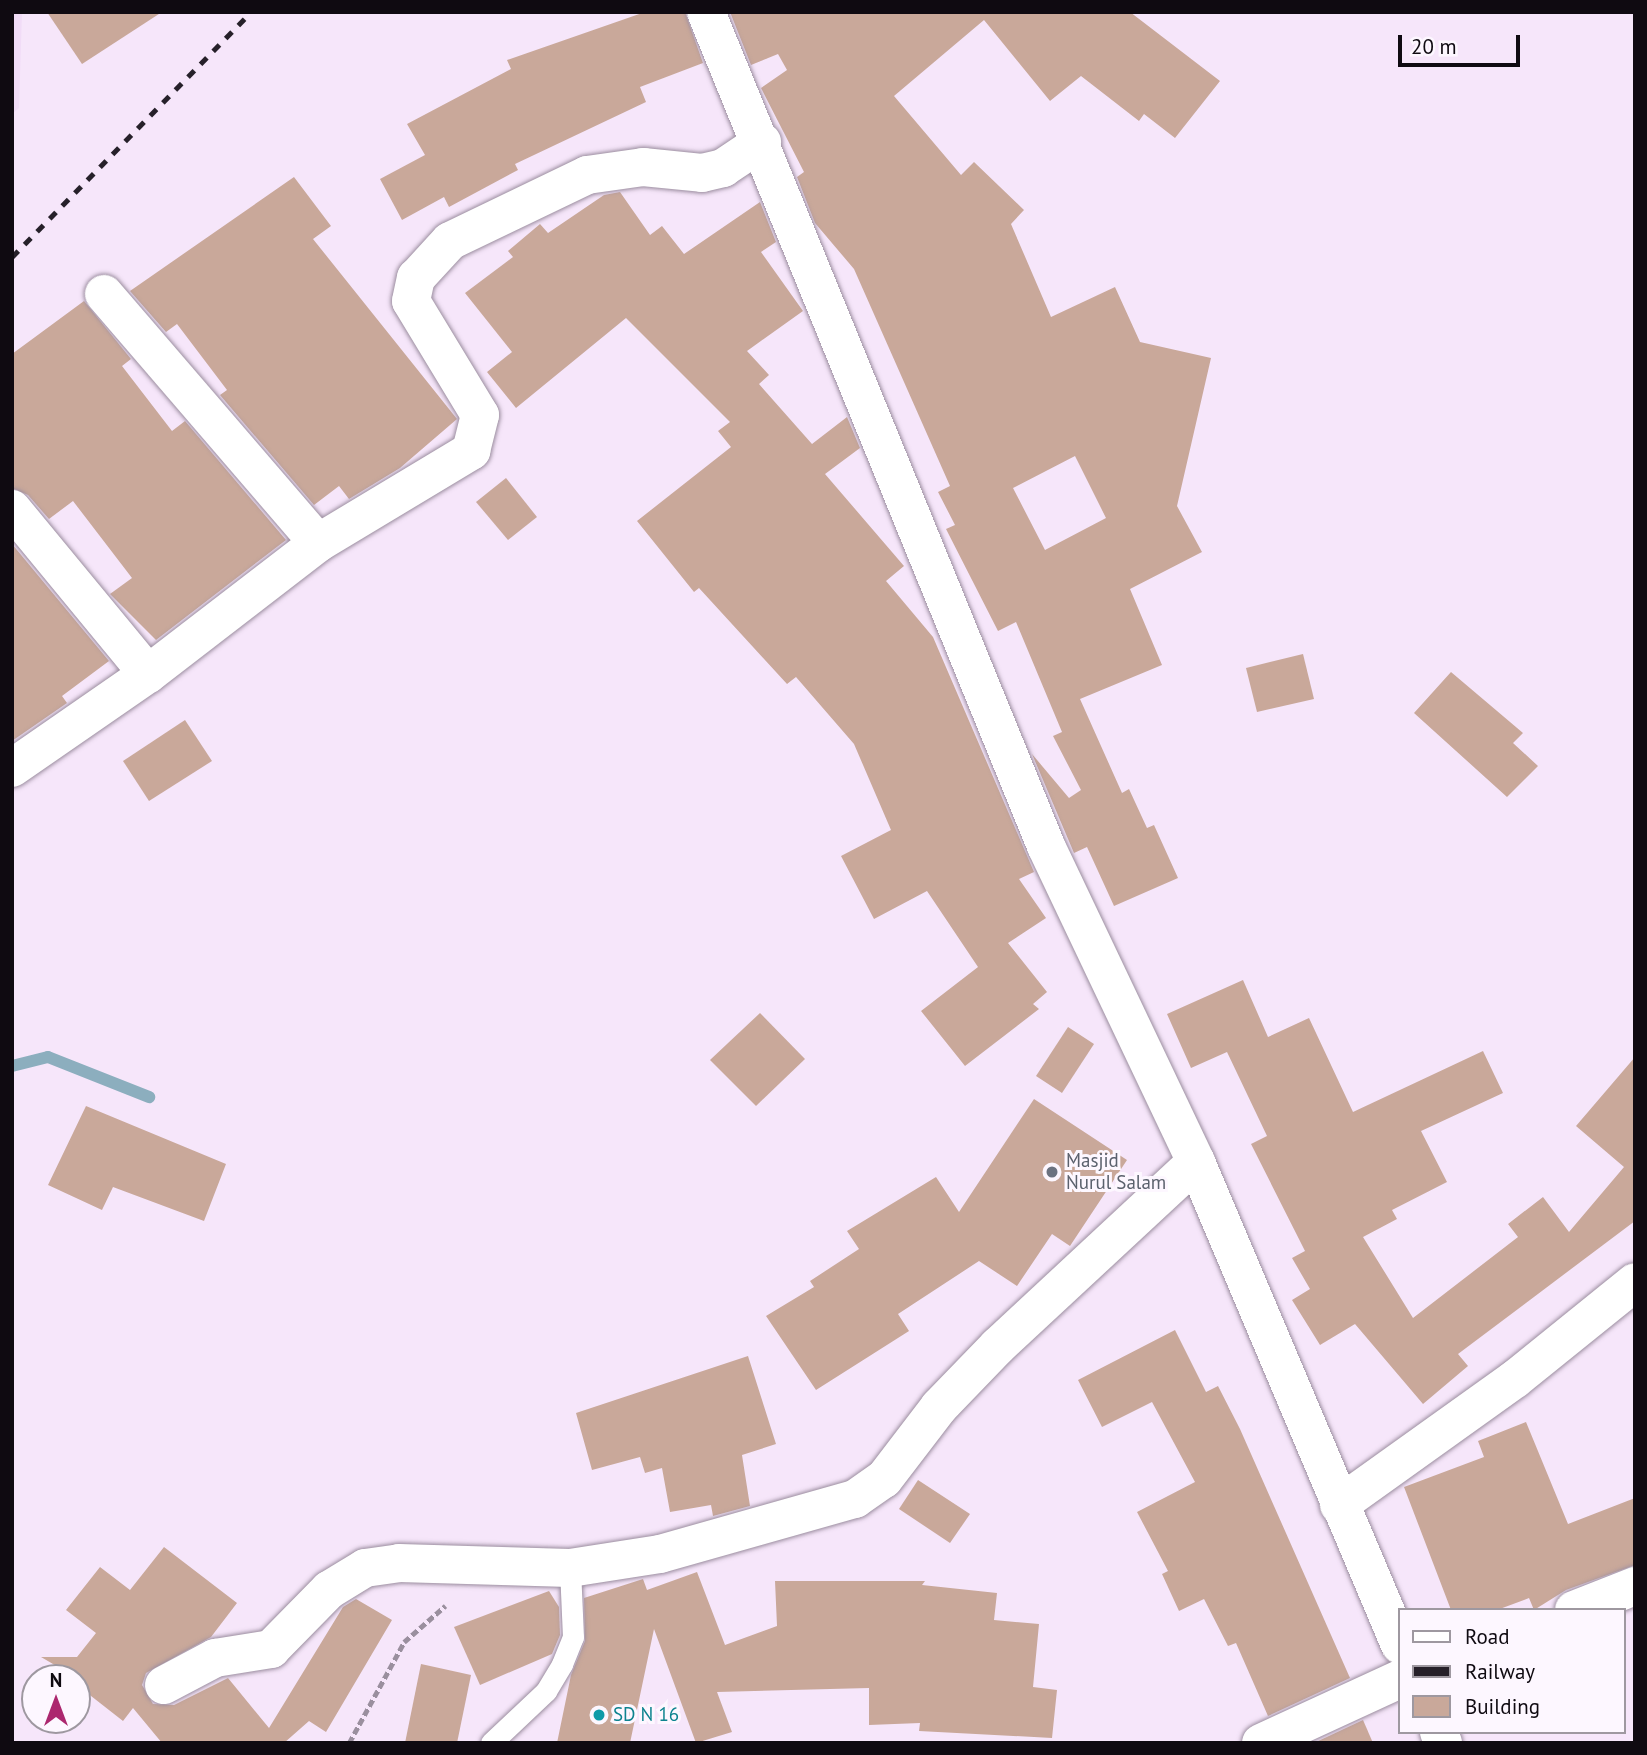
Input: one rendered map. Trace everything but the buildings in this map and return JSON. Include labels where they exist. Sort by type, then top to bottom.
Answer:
[{"type":"street","points":[[706,12],[762,142],[1046,846],[1196,1162],[1398,1640]]},
{"type":"street","points":[[12,768],[148,674],[318,543],[471,451],[480,433],[471,396],[411,301],[416,278],[450,241],[587,175],[643,167],[702,173],[723,168],[762,142]]},
{"type":"street","points":[[104,294],[318,543]]},
{"type":"street","points":[[12,509],[148,674]]},
{"type":"street","points":[[164,1685],[215,1658],[271,1649],[329,1590],[365,1568],[399,1563],[570,1568],[660,1554],[855,1499],[884,1479],[939,1407],[998,1346],[1196,1162]]},
{"type":"street","points":[[1339,1505],[1515,1379],[1635,1282]]},
{"type":"street","points":[[1579,1608],[1635,1586]]},
{"type":"street","points":[[1261,1743],[1398,1680]]},
{"type":"lane","points":[[491,1743],[546,1691],[562,1664],[573,1637],[570,1568]]},
{"type":"path","points":[[349,1743],[404,1642],[429,1614],[453,1602]]},
{"type":"shaded area","points":[[12,12],[22,12],[19,108],[12,114]]},
{"type":"waterway","points":[[12,1066],[48,1057],[149,1097]]},
{"type":"railway","points":[[12,257],[251,12]]},
{"type":"place","name":"Masjid Nurul Salam","points":[[1052,1172]]},
{"type":"place","name":"SD N 16","points":[[599,1715]]}]
